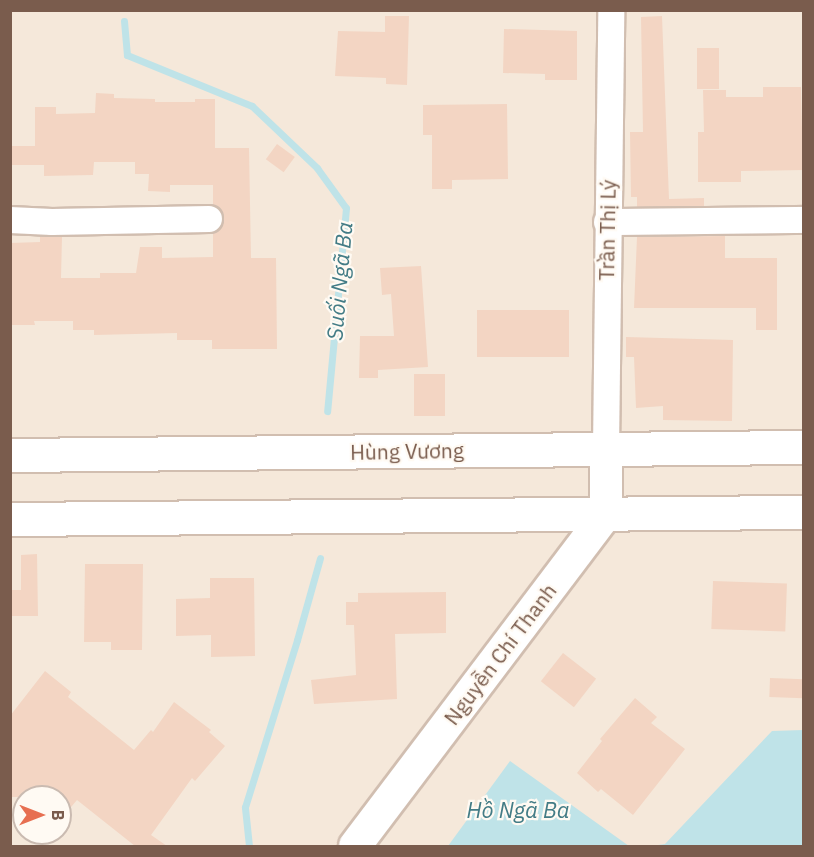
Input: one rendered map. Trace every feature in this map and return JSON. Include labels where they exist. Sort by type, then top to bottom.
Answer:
[{"type":"main road","name":"Hùng Vương","points":[[10,455],[804,447]]},
{"type":"main road","points":[[10,519],[804,512]]},
{"type":"street","name":"Trần Thị Lý","points":[[606,449],[611,10]]},
{"type":"street","points":[[10,220],[52,222],[209,219]]},
{"type":"street","points":[[607,222],[804,220]]},
{"type":"street","points":[[606,449],[606,514]]},
{"type":"street","name":"Nguyễn Chí Thanh","points":[[355,846],[606,514]]},
{"type":"shaded area","points":[[11,11],[803,11],[803,846],[11,846]]},
{"type":"water","points":[[803,730],[803,846],[651,846],[665,844],[772,731]]},
{"type":"water","name":"Hồ Ngã Ba","points":[[510,761],[629,846],[448,846]]},
{"type":"building","points":[[385,16],[409,16],[407,85],[386,84],[386,78],[335,76],[338,31],[385,32]]},
{"type":"building","points":[[662,16],[669,199],[704,198],[704,206],[637,207],[637,197],[631,197],[630,132],[643,132],[641,17]]},
{"type":"building","points":[[504,29],[577,31],[577,80],[545,80],[545,74],[503,73]]},
{"type":"building","points":[[697,48],[719,48],[719,89],[697,89]]},
{"type":"building","points":[[763,87],[801,87],[803,170],[741,171],[741,182],[698,182],[698,132],[704,132],[703,90],[726,90],[726,97],[763,97]]},
{"type":"building","points":[[96,93],[114,94],[114,98],[155,99],[155,102],[195,102],[195,99],[215,99],[215,148],[249,148],[251,258],[276,258],[277,349],[212,349],[212,340],[177,340],[177,333],[94,335],[94,330],[73,330],[73,321],[34,321],[35,325],[10,325],[10,243],[40,242],[40,236],[62,237],[61,278],[100,278],[100,273],[136,273],[140,247],[162,247],[162,258],[213,257],[213,233],[222,227],[224,219],[221,211],[213,205],[213,185],[170,185],[170,192],[148,191],[149,174],[135,174],[135,162],[94,162],[93,175],[44,176],[44,165],[10,165],[10,146],[35,146],[35,107],[56,107],[56,114],[95,113]]},
{"type":"building","points":[[507,104],[508,179],[452,180],[452,189],[432,189],[432,135],[423,135],[423,105]]},
{"type":"building","points":[[277,144],[295,157],[284,172],[266,159]]},
{"type":"building","points":[[725,236],[725,258],[777,258],[777,330],[756,330],[756,308],[634,308],[637,237]]},
{"type":"building","points":[[421,266],[428,367],[378,370],[378,378],[359,378],[360,336],[394,336],[391,294],[382,295],[380,268]]},
{"type":"building","points":[[477,310],[569,310],[569,357],[477,357]]},
{"type":"building","points":[[626,337],[733,340],[732,421],[663,420],[663,406],[636,408],[634,357],[626,357]]},
{"type":"building","points":[[414,374],[445,374],[445,416],[414,416]]},
{"type":"building","points":[[37,554],[38,616],[10,616],[10,590],[21,590],[21,555]]},
{"type":"building","points":[[85,564],[143,564],[142,650],[111,650],[111,642],[84,642]]},
{"type":"building","points":[[210,578],[254,578],[255,656],[211,657],[211,635],[176,636],[176,599],[210,598]]},
{"type":"building","points":[[713,581],[787,584],[785,632],[711,629]]},
{"type":"building","points":[[446,592],[446,633],[395,634],[397,699],[314,704],[311,680],[356,675],[354,625],[346,625],[346,602],[358,602],[358,593]]},
{"type":"building","points":[[563,653],[596,679],[574,707],[541,681]]},
{"type":"building","points":[[45,671],[71,692],[68,697],[134,750],[151,730],[153,732],[174,702],[211,730],[209,732],[225,746],[195,781],[192,778],[151,835],[167,846],[135,846],[77,800],[72,806],[72,785],[12,785],[12,797],[10,797],[10,716]]},
{"type":"building","points":[[770,678],[804,679],[803,698],[769,697]]},
{"type":"building","points":[[635,698],[657,717],[651,723],[685,749],[633,815],[601,789],[598,792],[577,773],[602,741],[600,739]]},
{"type":"waterway","name":"Suối Ngã Ba","points":[[124,21],[127,55],[252,106],[317,168],[346,208],[327,411]]},
{"type":"waterway","name":"Suối Ngã Ba","points":[[249,846],[245,807],[320,558]]}]
